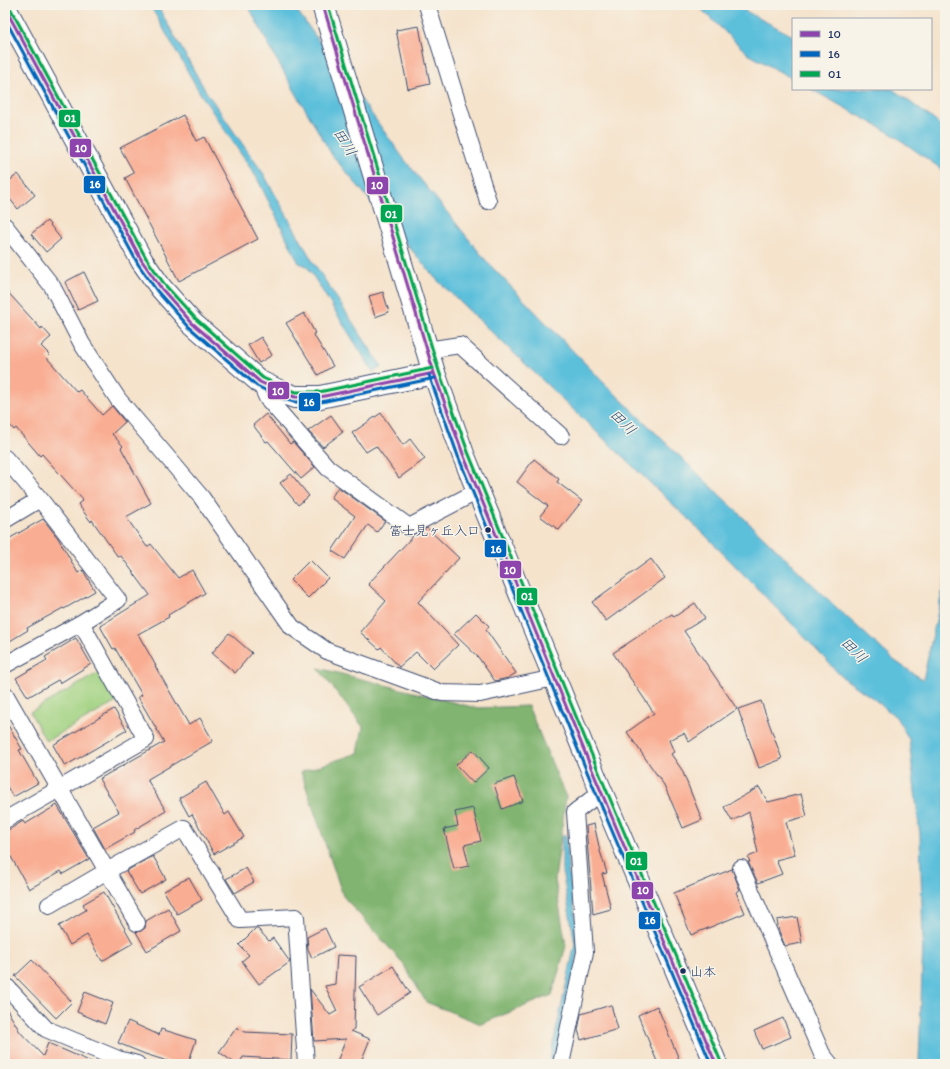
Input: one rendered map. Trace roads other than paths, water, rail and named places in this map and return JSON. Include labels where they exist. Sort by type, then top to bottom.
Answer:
[{"type":"main road","points":[[323,5],[434,373],[478,491],[554,678],[716,1064]]},
{"type":"main road","points":[[5,8],[142,261],[161,288],[192,323],[260,382],[295,397],[320,397],[434,373]]},
{"type":"street","points":[[427,5],[488,201]]},
{"type":"street","points":[[5,226],[52,286],[82,344],[118,399],[202,498],[292,627],[327,651],[442,693],[480,694],[554,678]]},
{"type":"street","points":[[424,341],[460,345],[561,436]]},
{"type":"street","points":[[260,382],[267,398],[328,468],[409,527],[478,491]]},
{"type":"street","points":[[5,458],[40,499],[118,600],[81,623],[5,665]]},
{"type":"street","points":[[5,520],[40,499]]},
{"type":"street","points":[[5,820],[146,739],[81,623]]},
{"type":"street","points":[[5,694],[11,718],[59,790],[137,923]]},
{"type":"street","points":[[561,1064],[585,952],[575,812],[601,792]]},
{"type":"street","points":[[49,905],[184,828],[240,920],[296,917],[306,1064]]},
{"type":"street","points":[[741,868],[822,1054],[830,1064]]},
{"type":"street","points":[[5,985],[46,1029],[118,1059],[137,1064]]},
{"type":"water","points":[[150,5],[157,5],[205,90],[263,173],[313,262],[382,367],[373,372],[307,266],[299,263],[257,178],[200,93]]},
{"type":"water","name":"田川","points":[[248,5],[293,5],[404,159],[488,263],[604,383],[838,609],[895,661],[923,680],[945,579],[945,1064],[919,1064],[923,940],[920,835],[909,739],[896,717],[874,699],[841,676],[705,535],[436,279],[332,155],[275,57]]},
{"type":"water","points":[[697,5],[734,5],[792,35],[792,78],[748,54]]},
{"type":"water","points":[[813,90],[893,90],[945,129],[945,176],[940,168],[892,134]]},
{"type":"water","points":[[562,836],[566,836],[568,870],[580,945],[555,1064],[549,1064],[575,944],[562,870]]},
{"type":"place","name":"富士見ヶ丘入口","points":[[488,530]]},
{"type":"place","name":"山本","points":[[683,971]]}]
